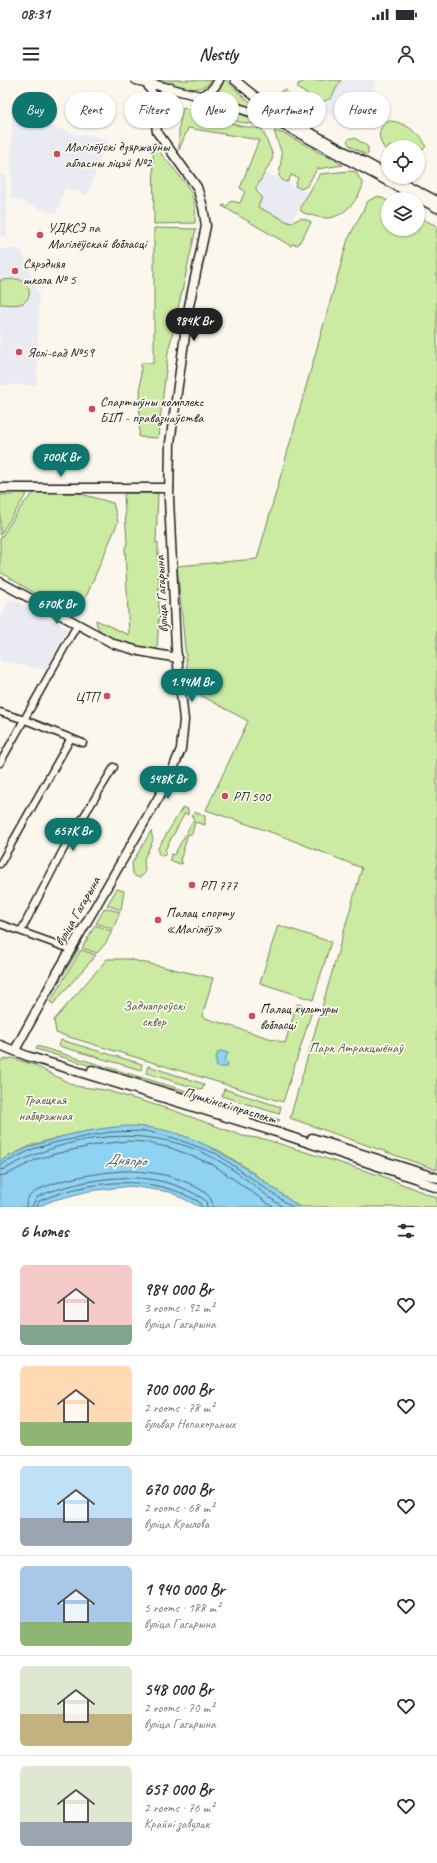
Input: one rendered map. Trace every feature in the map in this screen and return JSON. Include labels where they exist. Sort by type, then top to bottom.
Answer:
[{"type":"main road","points":[[136,80],[191,94]]},
{"type":"main road","points":[[209,92],[215,87],[219,80]]},
{"type":"main road","points":[[235,80],[285,118],[381,171]]},
{"type":"main road","name":"вуліца Гагарына","points":[[147,83],[152,92]]},
{"type":"main road","points":[[166,92],[171,88]]},
{"type":"main road","points":[[239,108],[260,115],[290,128],[437,208]]},
{"type":"main road","name":"вуліца Гагарына","points":[[15,1050],[70,949],[160,795],[181,749],[184,720],[178,658],[169,488],[170,443],[191,296],[206,226],[202,201],[197,187],[157,132],[156,128]]},
{"type":"main road","points":[[405,184],[437,201]]},
{"type":"main road","points":[[0,488],[169,488]]},
{"type":"main road","points":[[0,582],[114,644],[139,651],[178,658]]},
{"type":"main road","name":"Пушкінскі праспект","points":[[2,1048],[28,1051],[437,1178]]},
{"type":"main road","name":"Пушкінскі праспект","points":[[15,1050],[27,1056],[279,1133],[417,1179],[437,1188]]},
{"type":"street","points":[[0,763],[77,625]]},
{"type":"street","points":[[0,712],[25,720],[83,743]]},
{"type":"street","points":[[0,864],[71,738]]},
{"type":"street","points":[[21,931],[63,850],[114,767]]},
{"type":"street","points":[[0,924],[70,949]]},
{"type":"shaded area","points":[[341,80],[377,80],[373,84],[376,92],[334,92]]},
{"type":"shaded area","points":[[334,92],[334,117],[326,113],[326,106]]},
{"type":"shaded area","name":"Магілёўскі дзяржаўны абласны ліцэй №2","points":[[12,116],[12,128],[55,128],[83,136],[85,133],[108,140],[87,195],[65,188],[56,214],[11,198]]},
{"type":"shaded area","points":[[266,172],[307,193],[291,223],[257,207],[262,197],[256,188]]},
{"type":"shaded area","points":[[0,175],[6,175],[7,236],[0,237]]},
{"type":"shaded area","points":[[0,249],[21,249],[39,294],[37,385],[0,385]]},
{"type":"shaded area","points":[[11,598],[68,629],[46,670],[0,661],[0,619]]},
{"type":"green space","points":[[155,80],[211,80],[207,85],[201,88],[193,89]]},
{"type":"green space","points":[[220,80],[226,80],[239,92],[212,92]]},
{"type":"green space","points":[[307,80],[341,80],[331,98],[326,100],[326,92],[304,92],[298,89],[298,84]]},
{"type":"green space","points":[[239,92],[247,99],[247,107],[239,105]]},
{"type":"green space","points":[[183,107],[191,110],[191,128],[239,128],[239,126],[262,129],[273,155],[272,160],[256,188],[257,192],[262,197],[258,207],[290,223],[301,218],[310,221],[311,223],[298,245],[292,244],[291,246],[222,206],[227,206],[231,201],[240,203],[245,191],[240,188],[259,140],[188,128],[179,150],[179,128],[183,128]]},
{"type":"green space","points":[[239,114],[247,116],[247,123],[239,122]]},
{"type":"green space","points":[[390,121],[400,123],[416,132],[423,140],[381,140],[381,143],[380,132],[381,128],[390,128]]},
{"type":"green space","points":[[274,131],[285,134],[343,165],[317,169],[307,186],[301,189],[295,186],[298,178],[291,175],[288,182],[283,181],[279,176],[282,154]]},
{"type":"green space","points":[[350,138],[355,138],[368,147],[368,154],[366,155],[350,146],[347,141]]},
{"type":"green space","points":[[153,142],[187,186],[194,201],[195,223],[154,224]]},
{"type":"green space","points":[[349,171],[356,172],[363,184],[354,202],[344,212],[332,217],[321,218],[301,211],[301,206],[320,174]]},
{"type":"green space","name":"Парк Атракцыёнаў","points":[[378,196],[381,198],[381,236],[425,236],[425,220],[437,226],[437,1170],[290,1118],[362,868],[279,835],[206,810],[248,721],[189,689],[177,566],[257,559],[348,239],[368,201]]},
{"type":"green space","points":[[154,228],[196,229],[168,353],[158,438],[139,437],[141,363],[154,363]]},
{"type":"green space","points":[[0,280],[21,280],[29,289],[29,297],[27,300],[23,303],[12,305],[0,304]]},
{"type":"green space","points":[[13,492],[28,492],[0,535],[0,495],[13,495]]},
{"type":"green space","points":[[35,492],[78,493],[113,503],[118,522],[80,611],[67,613],[0,572],[0,539],[23,504]]},
{"type":"green space","points":[[126,493],[158,493],[156,543],[158,543],[159,618],[157,650],[131,645],[111,638],[103,633],[98,627],[96,620],[129,635],[125,549],[127,543],[124,495]]},
{"type":"green space","points":[[183,807],[188,809],[188,815],[185,813],[165,850],[167,852],[165,855],[161,856],[158,853],[158,848]]},
{"type":"green space","points":[[194,812],[205,816],[205,825],[195,822],[192,834],[188,834],[180,861],[183,863],[180,864],[170,860],[171,854],[174,855],[194,819],[192,817]]},
{"type":"green space","points":[[151,831],[153,840],[144,859],[145,873],[140,877],[134,876],[132,863]]},
{"type":"green space","points":[[117,889],[124,891],[121,910],[107,905]]},
{"type":"green space","points":[[105,908],[120,912],[113,929],[96,923]]},
{"type":"green space","points":[[95,925],[112,931],[106,943],[97,953],[82,948]]},
{"type":"green space","points":[[278,925],[331,942],[313,1000],[260,983]]},
{"type":"green space","points":[[75,948],[79,949],[51,995],[59,975]]},
{"type":"green space","points":[[81,950],[96,955],[53,1004],[50,1002]]},
{"type":"green space","name":"Задняпроўскі сквер","points":[[107,959],[128,959],[213,978],[202,1017],[285,1043],[297,1004],[313,1008],[283,1102],[56,1033],[54,1020]]},
{"type":"green space","points":[[61,1040],[142,1064],[141,1070],[59,1046]]},
{"type":"green space","points":[[37,1046],[200,1095],[199,1099],[36,1049]]},
{"type":"green space","name":"Траецкая набярэжная","points":[[12,1058],[34,1065],[75,1086],[105,1090],[172,1110],[243,1136],[264,1139],[382,1176],[437,1198],[437,1207],[299,1207],[245,1167],[218,1150],[175,1134],[146,1127],[109,1128],[56,1138],[32,1145],[0,1161],[0,1062],[2,1060]]},
{"type":"green space","points":[[148,1066],[204,1084],[202,1090],[146,1073]]},
{"type":"green space","points":[[224,1089],[281,1107],[279,1114],[222,1096]]},
{"type":"green space","points":[[220,1101],[280,1120],[277,1122],[219,1105]]},
{"type":"water","points":[[221,1051],[228,1053],[224,1061],[228,1063],[227,1067],[216,1067],[217,1062],[215,1061],[218,1052]]},
{"type":"water","name":"Дняпро","points":[[128,1126],[153,1128],[176,1133],[220,1152],[260,1178],[299,1207],[200,1207],[170,1192],[131,1186],[89,1191],[54,1200],[37,1207],[0,1207],[0,1161],[46,1141],[94,1130]]},
{"type":"place","name":"Магілёўскі дзяржаўны абласны ліцэй №2","points":[[57,154]]},
{"type":"place","name":"УДКСЭ па Магілёўскай вобласці","points":[[40,235]]},
{"type":"place","name":"Сярэдняя школа № 5","points":[[15,271]]},
{"type":"place","name":"Яслі-сад №59","points":[[19,352]]},
{"type":"place","name":"Спартыўны комплекс БІП - правазнаўства","points":[[92,409]]},
{"type":"place","name":"ЦТП","points":[[107,696]]},
{"type":"place","name":"РП 500","points":[[225,796]]},
{"type":"place","name":"РП 777","points":[[192,885]]},
{"type":"place","name":"Палац спорту «Магілёў»","points":[[158,920]]},
{"type":"place","name":"Палац культуры вобласці","points":[[252,1016]]}]
